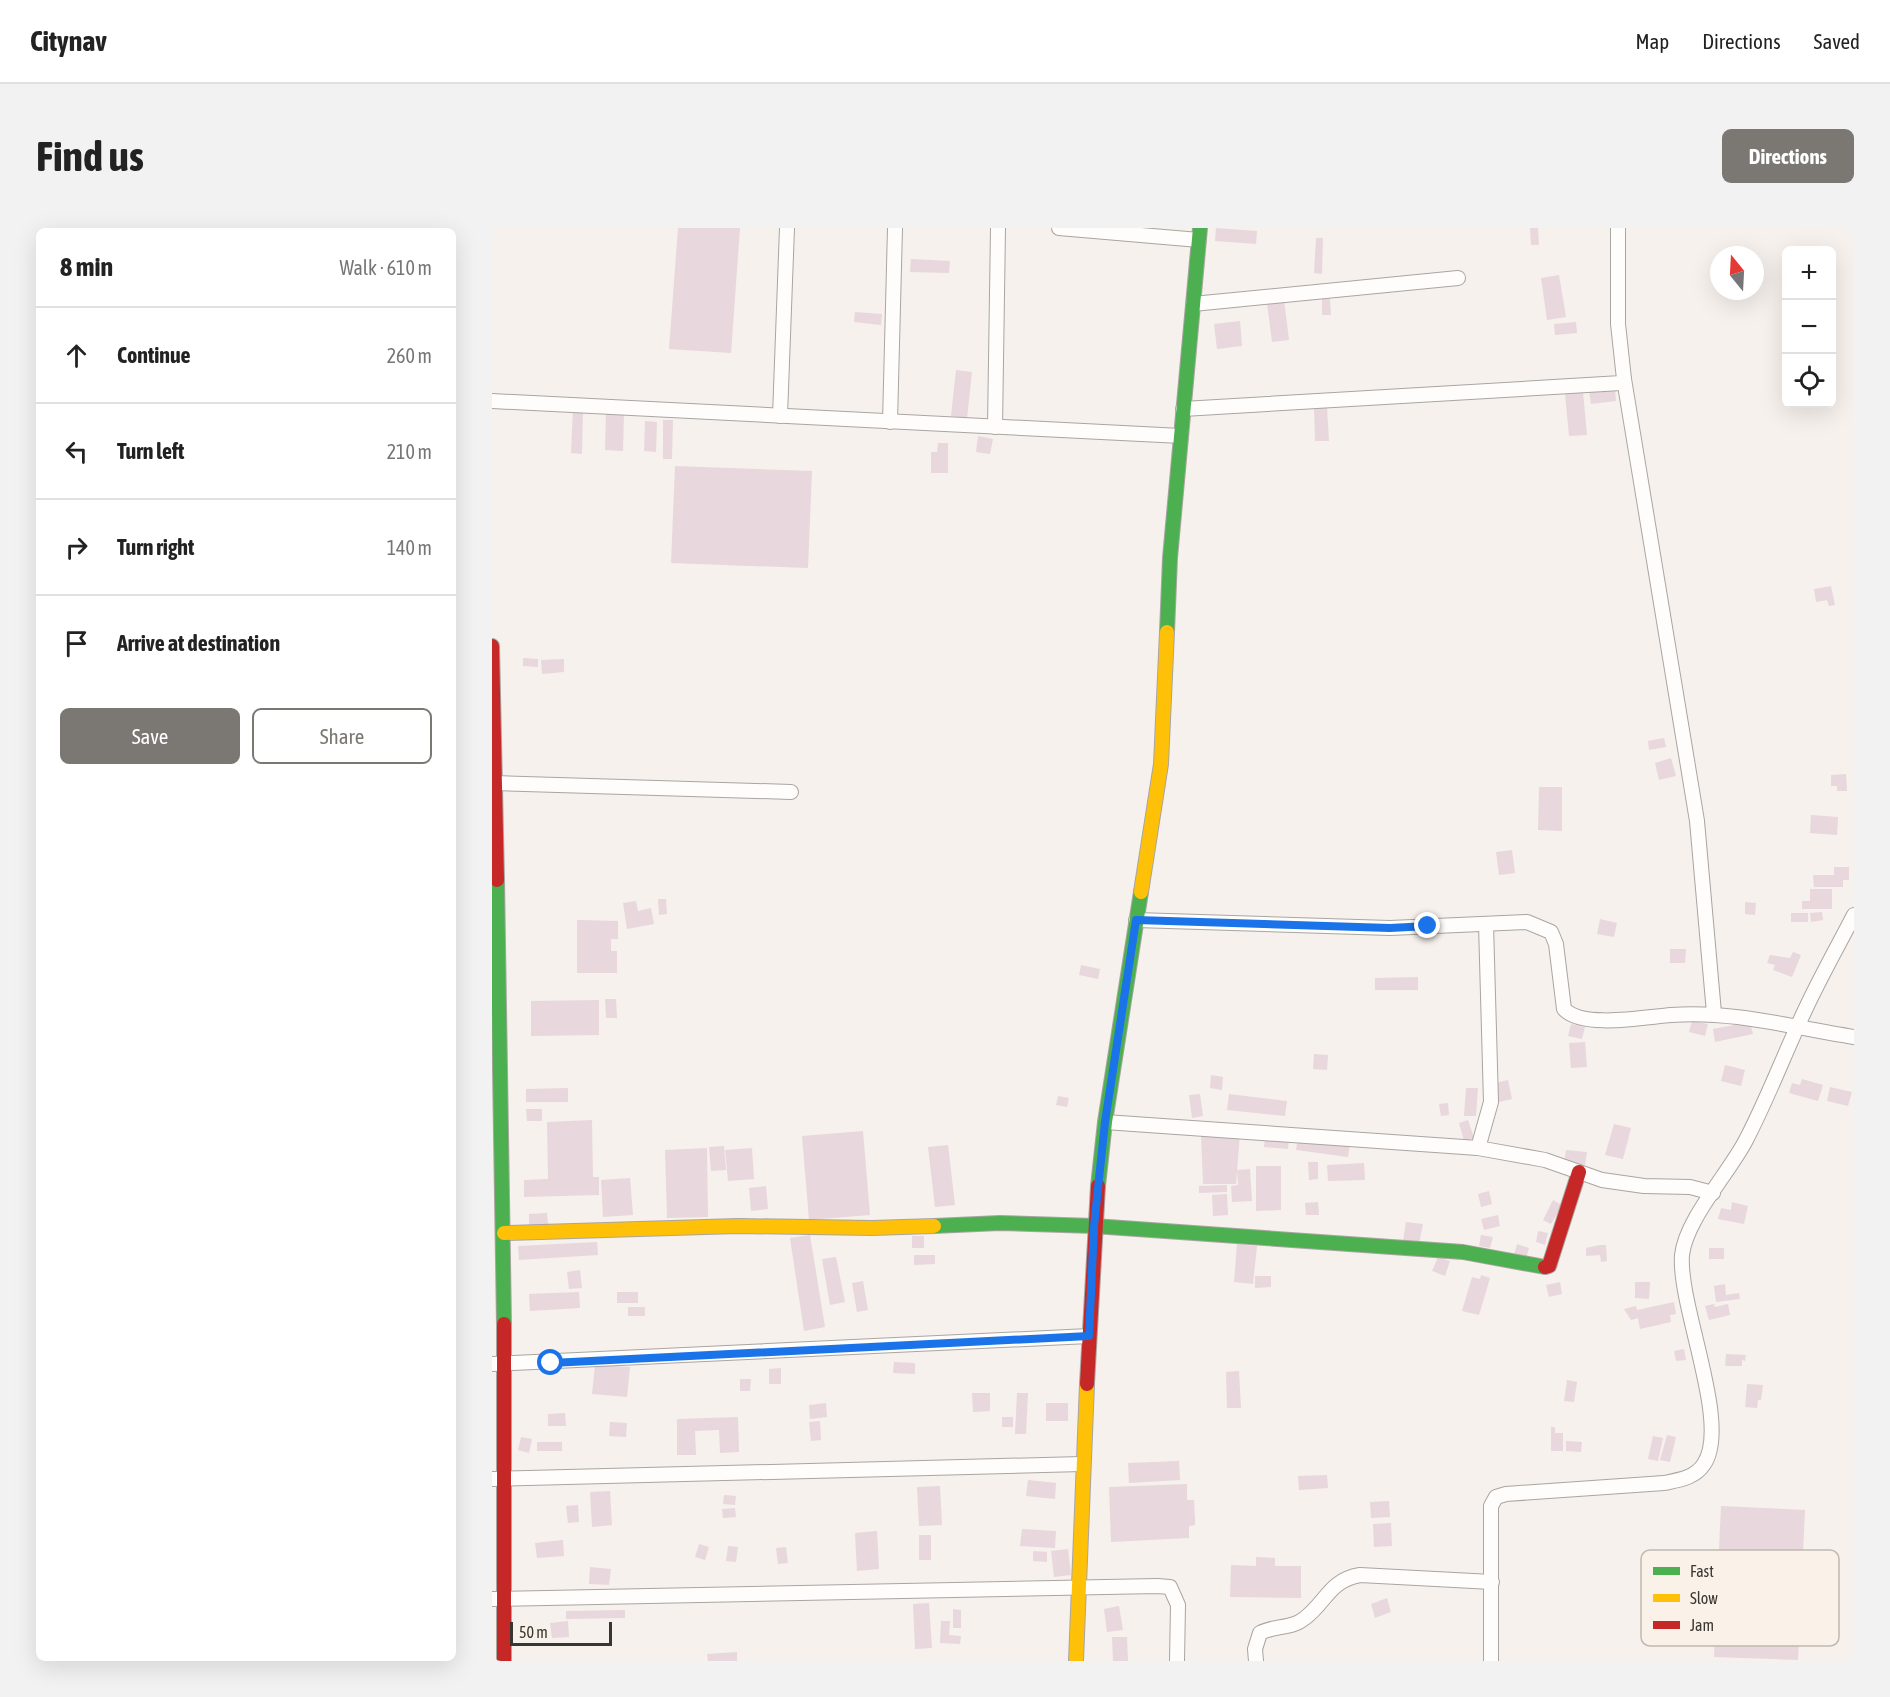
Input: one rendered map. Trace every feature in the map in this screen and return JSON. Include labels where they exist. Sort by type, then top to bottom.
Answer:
[{"type":"street","points":[[780,416],[787,228]]},
{"type":"street","points":[[890,422],[895,228]]},
{"type":"street","points":[[995,427],[998,228]]},
{"type":"street","points":[[1059,228],[1200,234],[1170,558],[1161,764],[1105,1122],[1094,1226],[1082,1464],[1076,1661]]},
{"type":"street","points":[[1618,228],[1618,324],[1624,379],[1697,821],[1714,1013]]},
{"type":"street","points":[[1193,304],[1458,278]]},
{"type":"street","points":[[1183,409],[1615,385],[1624,379]]},
{"type":"street","points":[[492,401],[1181,436]]},
{"type":"street","points":[[492,646],[504,1233],[498,1365],[498,1599],[504,1661]]},
{"type":"street","points":[[495,783],[791,792]]},
{"type":"street","points":[[1491,1661],[1491,1506],[1497,1497],[1506,1494],[1664,1483],[1688,1478],[1704,1464],[1712,1437],[1707,1390],[1682,1276],[1683,1252],[1694,1221],[1746,1141],[1797,1028],[1854,915]]},
{"type":"street","points":[[1136,920],[1390,928],[1527,922],[1551,932],[1556,944],[1564,1009],[1574,1017],[1600,1021],[1714,1013],[1854,1037]]},
{"type":"street","points":[[1478,1148],[1491,1102],[1486,924]]},
{"type":"street","points":[[1105,1122],[1478,1148],[1545,1160],[1622,1184],[1690,1187],[1713,1193]]},
{"type":"street","points":[[504,1233],[738,1226],[872,1228],[1000,1223],[1094,1226],[1463,1252],[1540,1268],[1550,1266],[1579,1172]]},
{"type":"street","points":[[498,1365],[1089,1336]]},
{"type":"street","points":[[498,1479],[1082,1464]]},
{"type":"street","points":[[1256,1661],[1255,1649],[1260,1633],[1268,1628],[1292,1626],[1305,1619],[1344,1578],[1360,1575],[1492,1582]]},
{"type":"street","points":[[498,1599],[1079,1586],[1170,1587],[1178,1605],[1177,1661]]},
{"type":"building","points":[[678,228],[740,228],[731,353],[669,349]]},
{"type":"building","points":[[1216,228],[1257,231],[1256,244],[1215,241]]},
{"type":"building","points":[[1530,228],[1538,228],[1539,245],[1531,245]]},
{"type":"building","points":[[1316,238],[1323,238],[1322,274],[1314,273]]},
{"type":"building","points":[[911,259],[950,261],[949,273],[910,272]]},
{"type":"building","points":[[1559,275],[1566,317],[1547,320],[1541,278]]},
{"type":"building","points":[[1322,299],[1330,299],[1331,315],[1322,315]]},
{"type":"building","points":[[1284,300],[1289,340],[1272,342],[1267,303]]},
{"type":"building","points":[[855,312],[882,314],[881,325],[854,322]]},
{"type":"building","points":[[1240,321],[1242,346],[1217,349],[1214,324]]},
{"type":"building","points":[[1576,322],[1577,333],[1555,335],[1554,324]]},
{"type":"building","points":[[956,370],[972,372],[967,418],[951,416]]},
{"type":"building","points":[[1615,388],[1616,401],[1591,404],[1589,391]]},
{"type":"building","points":[[1583,392],[1587,435],[1569,436],[1565,394]]},
{"type":"building","points":[[1314,407],[1327,407],[1329,441],[1315,441]]},
{"type":"building","points":[[573,408],[583,408],[582,454],[571,453]]},
{"type":"building","points":[[606,412],[624,412],[623,451],[605,450]]},
{"type":"building","points":[[663,420],[673,420],[672,459],[663,459]]},
{"type":"building","points":[[645,421],[657,422],[656,452],[644,451]]},
{"type":"building","points":[[978,436],[993,439],[990,454],[976,452]]},
{"type":"building","points":[[938,443],[948,443],[948,473],[931,473],[931,452],[937,452]]},
{"type":"building","points":[[675,466],[812,471],[808,568],[671,563]]},
{"type":"building","points":[[1831,586],[1835,605],[1829,606],[1827,600],[1816,602],[1814,589]]},
{"type":"building","points":[[523,658],[538,659],[538,667],[523,666]]},
{"type":"building","points":[[564,659],[564,672],[542,674],[541,660]]},
{"type":"building","points":[[1664,738],[1666,747],[1649,750],[1648,741]]},
{"type":"building","points":[[1671,758],[1676,776],[1659,780],[1655,763]]},
{"type":"building","points":[[1846,774],[1847,791],[1837,791],[1837,786],[1831,786],[1831,775]]},
{"type":"building","points":[[1539,787],[1562,787],[1562,831],[1538,830]]},
{"type":"building","points":[[1811,815],[1838,817],[1837,835],[1810,833]]},
{"type":"building","points":[[1512,850],[1515,873],[1499,875],[1496,852]]},
{"type":"building","points":[[1834,867],[1849,867],[1849,880],[1843,880],[1843,887],[1814,887],[1813,875],[1834,875]]},
{"type":"building","points":[[1810,889],[1832,889],[1832,909],[1802,909],[1802,901],[1810,901]]},
{"type":"building","points":[[658,899],[666,899],[667,914],[659,915]]},
{"type":"building","points":[[636,901],[638,911],[651,908],[654,924],[627,929],[623,903]]},
{"type":"building","points":[[1745,902],[1756,903],[1755,915],[1745,914]]},
{"type":"building","points":[[1822,912],[1823,920],[1811,922],[1810,913]]},
{"type":"building","points":[[1791,913],[1808,913],[1808,922],[1791,922]]},
{"type":"building","points":[[1600,919],[1617,923],[1614,937],[1597,934]]},
{"type":"building","points":[[577,920],[618,921],[618,939],[611,939],[611,951],[617,951],[617,973],[577,973]]},
{"type":"building","points":[[1670,949],[1686,949],[1685,963],[1670,963]]},
{"type":"building","points":[[1793,952],[1801,955],[1792,977],[1773,970],[1775,965],[1767,963],[1770,955],[1790,958]]},
{"type":"building","points":[[1081,965],[1100,969],[1098,979],[1079,975]]},
{"type":"building","points":[[1418,977],[1418,990],[1375,990],[1375,978]]},
{"type":"building","points":[[605,999],[616,999],[617,1018],[606,1018]]},
{"type":"building","points":[[599,1000],[599,1035],[531,1036],[531,1001]]},
{"type":"building","points":[[1692,1021],[1708,1024],[1705,1036],[1689,1032]]},
{"type":"building","points":[[1750,1022],[1753,1034],[1715,1042],[1713,1029]]},
{"type":"building","points":[[1571,1024],[1585,1027],[1582,1039],[1568,1036]]},
{"type":"building","points":[[1585,1042],[1587,1067],[1571,1068],[1569,1043]]},
{"type":"building","points":[[1314,1054],[1328,1055],[1327,1070],[1313,1069]]},
{"type":"building","points":[[1725,1065],[1745,1070],[1741,1086],[1721,1081]]},
{"type":"building","points":[[1211,1075],[1223,1077],[1222,1090],[1210,1088]]},
{"type":"building","points":[[1802,1079],[1823,1085],[1818,1101],[1789,1093],[1792,1083],[1800,1085]]},
{"type":"building","points":[[1508,1080],[1512,1099],[1499,1102],[1495,1083]]},
{"type":"building","points":[[1830,1087],[1852,1092],[1848,1106],[1827,1101]]},
{"type":"building","points":[[568,1088],[568,1102],[526,1102],[526,1089]]},
{"type":"building","points":[[1466,1088],[1478,1088],[1476,1116],[1464,1116]]},
{"type":"building","points":[[1200,1094],[1203,1116],[1192,1118],[1189,1095]]},
{"type":"building","points":[[1229,1094],[1287,1101],[1285,1116],[1227,1110]]},
{"type":"building","points":[[1058,1096],[1069,1098],[1067,1107],[1056,1105]]},
{"type":"building","points":[[1448,1103],[1449,1115],[1441,1116],[1439,1104]]},
{"type":"building","points":[[526,1109],[542,1109],[542,1121],[527,1121]]},
{"type":"building","points":[[592,1120],[593,1177],[599,1177],[599,1195],[524,1197],[524,1180],[548,1179],[547,1122]]},
{"type":"building","points":[[1468,1120],[1474,1138],[1464,1141],[1459,1123]]},
{"type":"building","points":[[1614,1124],[1631,1128],[1623,1159],[1605,1155]]},
{"type":"building","points":[[863,1131],[870,1215],[809,1220],[802,1136]]},
{"type":"building","points":[[1240,1133],[1236,1184],[1203,1184],[1201,1135]]},
{"type":"building","points":[[1265,1136],[1289,1139],[1288,1149],[1264,1147]]},
{"type":"building","points":[[1298,1138],[1350,1144],[1348,1157],[1296,1150]]},
{"type":"building","points":[[948,1145],[955,1205],[935,1207],[928,1147]]},
{"type":"building","points":[[724,1146],[726,1170],[711,1171],[709,1147]]},
{"type":"building","points":[[707,1148],[708,1217],[667,1218],[665,1150]]},
{"type":"building","points":[[752,1148],[754,1179],[728,1181],[725,1150]]},
{"type":"building","points":[[1566,1150],[1587,1152],[1585,1165],[1564,1163]]},
{"type":"building","points":[[1308,1162],[1318,1162],[1318,1179],[1309,1180]]},
{"type":"building","points":[[1364,1163],[1365,1180],[1328,1181],[1327,1165]]},
{"type":"building","points":[[1256,1166],[1281,1166],[1281,1210],[1256,1211]]},
{"type":"building","points":[[1250,1169],[1252,1201],[1232,1202],[1231,1186],[1238,1185],[1237,1170]]},
{"type":"building","points":[[630,1178],[633,1215],[603,1217],[601,1180]]},
{"type":"building","points":[[1227,1185],[1227,1192],[1199,1193],[1199,1186]]},
{"type":"building","points":[[766,1186],[768,1209],[751,1211],[749,1188]]},
{"type":"building","points":[[1489,1191],[1492,1204],[1481,1207],[1478,1194]]},
{"type":"building","points":[[1227,1194],[1228,1215],[1213,1216],[1212,1195]]},
{"type":"building","points":[[1553,1200],[1562,1205],[1551,1224],[1543,1220]]},
{"type":"building","points":[[1318,1202],[1319,1215],[1306,1215],[1305,1203]]},
{"type":"building","points":[[1732,1202],[1748,1206],[1744,1224],[1718,1219],[1721,1208],[1731,1210]]},
{"type":"building","points":[[547,1213],[548,1224],[529,1225],[529,1214]]},
{"type":"building","points":[[1498,1215],[1500,1226],[1484,1230],[1481,1219]]},
{"type":"building","points":[[1406,1222],[1423,1224],[1419,1244],[1403,1241]]},
{"type":"building","points":[[1538,1231],[1548,1233],[1545,1245],[1536,1242]]},
{"type":"building","points":[[810,1235],[825,1327],[804,1331],[790,1238]]},
{"type":"building","points":[[1481,1235],[1493,1237],[1490,1248],[1479,1246]]},
{"type":"building","points":[[912,1236],[924,1236],[924,1248],[912,1248]]},
{"type":"building","points":[[597,1242],[598,1255],[519,1260],[518,1246]]},
{"type":"building","points":[[1237,1244],[1257,1246],[1253,1284],[1234,1282]]},
{"type":"building","points":[[1517,1244],[1529,1248],[1525,1262],[1513,1259]]},
{"type":"building","points":[[1606,1245],[1607,1261],[1601,1262],[1600,1255],[1586,1256],[1586,1248]]},
{"type":"building","points":[[1709,1248],[1724,1248],[1724,1259],[1709,1259]]},
{"type":"building","points":[[914,1255],[935,1255],[935,1264],[914,1265]]},
{"type":"building","points":[[836,1257],[845,1302],[830,1305],[822,1259]]},
{"type":"building","points":[[1438,1257],[1450,1261],[1445,1276],[1432,1271]]},
{"type":"building","points":[[580,1270],[582,1288],[569,1289],[567,1272]]},
{"type":"building","points":[[1481,1275],[1490,1278],[1479,1315],[1462,1311],[1472,1277],[1480,1279]]},
{"type":"building","points":[[1255,1276],[1271,1276],[1271,1287],[1255,1288]]},
{"type":"building","points":[[863,1281],[868,1310],[857,1312],[852,1283]]},
{"type":"building","points":[[1560,1282],[1562,1294],[1549,1297],[1546,1285]]},
{"type":"building","points":[[1635,1282],[1650,1282],[1649,1299],[1635,1298]]},
{"type":"building","points":[[1725,1284],[1726,1295],[1739,1293],[1740,1299],[1716,1302],[1714,1286]]},
{"type":"building","points":[[579,1292],[580,1308],[530,1311],[529,1294]]},
{"type":"building","points":[[617,1292],[638,1292],[638,1303],[617,1303]]},
{"type":"building","points":[[1674,1302],[1676,1314],[1670,1315],[1671,1322],[1640,1329],[1638,1318],[1631,1320],[1624,1309],[1636,1306],[1637,1310]]},
{"type":"building","points":[[1714,1304],[1715,1307],[1728,1304],[1730,1315],[1709,1320],[1705,1306]]},
{"type":"building","points":[[628,1307],[645,1307],[645,1316],[628,1316]]},
{"type":"building","points":[[1684,1349],[1686,1360],[1676,1361],[1674,1351]]},
{"type":"building","points":[[1726,1354],[1746,1355],[1745,1361],[1742,1360],[1742,1366],[1725,1366]]},
{"type":"building","points":[[894,1362],[915,1363],[915,1374],[893,1373]]},
{"type":"building","points":[[595,1365],[630,1367],[627,1397],[592,1394]]},
{"type":"building","points":[[781,1368],[781,1384],[769,1384],[769,1369]]},
{"type":"building","points":[[1239,1371],[1241,1408],[1227,1408],[1226,1372]]},
{"type":"building","points":[[740,1379],[751,1379],[750,1391],[740,1391]]},
{"type":"building","points":[[1567,1380],[1577,1382],[1574,1402],[1564,1401]]},
{"type":"building","points":[[1747,1384],[1763,1385],[1761,1400],[1758,1400],[1757,1408],[1745,1407]]},
{"type":"building","points":[[972,1393],[990,1393],[990,1411],[973,1412]]},
{"type":"building","points":[[1017,1393],[1028,1393],[1026,1434],[1015,1434]]},
{"type":"building","points":[[826,1403],[827,1417],[810,1419],[809,1405]]},
{"type":"building","points":[[1046,1403],[1068,1403],[1068,1421],[1046,1421]]},
{"type":"building","points":[[565,1413],[566,1426],[548,1426],[548,1414]]},
{"type":"building","points":[[738,1417],[739,1452],[720,1453],[719,1430],[695,1431],[696,1455],[677,1455],[677,1419]]},
{"type":"building","points":[[1002,1417],[1013,1417],[1013,1427],[1002,1427]]},
{"type":"building","points":[[820,1421],[821,1440],[811,1441],[809,1422]]},
{"type":"building","points":[[610,1422],[627,1423],[626,1437],[609,1436]]},
{"type":"building","points":[[1551,1427],[1555,1427],[1555,1433],[1563,1433],[1563,1451],[1551,1451]]},
{"type":"building","points":[[1667,1435],[1676,1437],[1670,1462],[1660,1460]]},
{"type":"building","points":[[1653,1436],[1663,1438],[1658,1461],[1648,1459]]},
{"type":"building","points":[[521,1437],[532,1439],[529,1453],[518,1450]]},
{"type":"building","points":[[1566,1441],[1582,1442],[1581,1452],[1566,1451]]},
{"type":"building","points":[[537,1442],[562,1442],[562,1451],[537,1451]]},
{"type":"building","points":[[1179,1461],[1180,1480],[1129,1483],[1128,1463]]},
{"type":"building","points":[[1327,1475],[1328,1488],[1299,1490],[1298,1476]]},
{"type":"building","points":[[1028,1480],[1056,1483],[1055,1499],[1026,1496]]},
{"type":"building","points":[[1187,1484],[1187,1500],[1194,1500],[1195,1519],[1195,1525],[1189,1526],[1189,1538],[1111,1542],[1109,1487]]},
{"type":"building","points":[[940,1486],[942,1525],[919,1526],[917,1487]]},
{"type":"building","points":[[610,1491],[612,1525],[592,1527],[590,1492]]},
{"type":"building","points":[[724,1495],[736,1496],[735,1505],[723,1504]]},
{"type":"building","points":[[1389,1501],[1390,1517],[1371,1518],[1370,1502]]},
{"type":"building","points":[[578,1505],[579,1522],[568,1523],[566,1506]]},
{"type":"building","points":[[1721,1506],[1805,1510],[1803,1550],[1719,1550]]},
{"type":"building","points":[[735,1508],[736,1517],[723,1518],[722,1509]]},
{"type":"building","points":[[1391,1523],[1392,1546],[1374,1547],[1373,1524]]},
{"type":"building","points":[[1022,1529],[1056,1531],[1055,1548],[1020,1546]]},
{"type":"building","points":[[877,1531],[879,1569],[857,1571],[855,1533]]},
{"type":"building","points":[[919,1535],[931,1535],[931,1560],[919,1560]]},
{"type":"building","points":[[563,1540],[564,1556],[537,1558],[535,1543]]},
{"type":"building","points":[[699,1544],[709,1547],[705,1560],[695,1557]]},
{"type":"building","points":[[728,1546],[738,1547],[736,1562],[726,1561]]},
{"type":"building","points":[[786,1547],[788,1563],[778,1564],[776,1548]]},
{"type":"building","points":[[1068,1549],[1071,1575],[1054,1577],[1051,1551]]},
{"type":"building","points":[[1033,1551],[1047,1552],[1047,1562],[1033,1561]]},
{"type":"building","points":[[1256,1557],[1275,1558],[1275,1566],[1301,1566],[1301,1598],[1230,1597],[1231,1565],[1256,1566]]},
{"type":"building","points":[[590,1567],[611,1569],[609,1585],[589,1584]]},
{"type":"building","points":[[1387,1598],[1391,1612],[1375,1618],[1371,1604]]},
{"type":"building","points":[[929,1603],[932,1648],[915,1649],[913,1604]]},
{"type":"building","points":[[1119,1606],[1123,1630],[1107,1632],[1104,1609]]},
{"type":"building","points":[[953,1609],[961,1610],[961,1628],[953,1628]]},
{"type":"building","points":[[625,1610],[625,1618],[566,1619],[566,1611]]},
{"type":"building","points":[[568,1621],[569,1637],[552,1638],[550,1623]]},
{"type":"building","points":[[941,1621],[950,1621],[949,1635],[961,1636],[960,1644],[940,1643]]},
{"type":"building","points":[[1112,1637],[1127,1637],[1128,1661],[1113,1661]]},
{"type":"building","points":[[1715,1646],[1799,1646],[1798,1660],[1714,1657]]},
{"type":"building","points":[[737,1652],[737,1661],[708,1661],[707,1654]]},
{"type":"traffic: fast","points":[[1167,632],[1170,558],[1200,228]]},
{"type":"traffic: fast","points":[[497,880],[504,1324]]},
{"type":"traffic: fast","points":[[1098,1186],[1105,1122],[1141,892]]},
{"type":"traffic: fast","points":[[934,1226],[1000,1223],[1094,1226],[1463,1252],[1545,1267]]},
{"type":"traffic: slow","points":[[1141,892],[1161,764],[1167,632]]},
{"type":"traffic: slow","points":[[504,1233],[738,1226],[872,1228],[934,1226]]},
{"type":"traffic: slow","points":[[1076,1661],[1087,1384]]},
{"type":"traffic: jam","points":[[492,646],[497,880]]},
{"type":"traffic: jam","points":[[1545,1267],[1549,1266],[1579,1172]]},
{"type":"traffic: jam","points":[[1087,1384],[1098,1186]]},
{"type":"traffic: jam","points":[[504,1324],[504,1661]]},
{"type":"route","points":[[551,1363],[1089,1336],[1094,1226],[1105,1122],[1136,920],[1390,928],[1428,926]]}]
